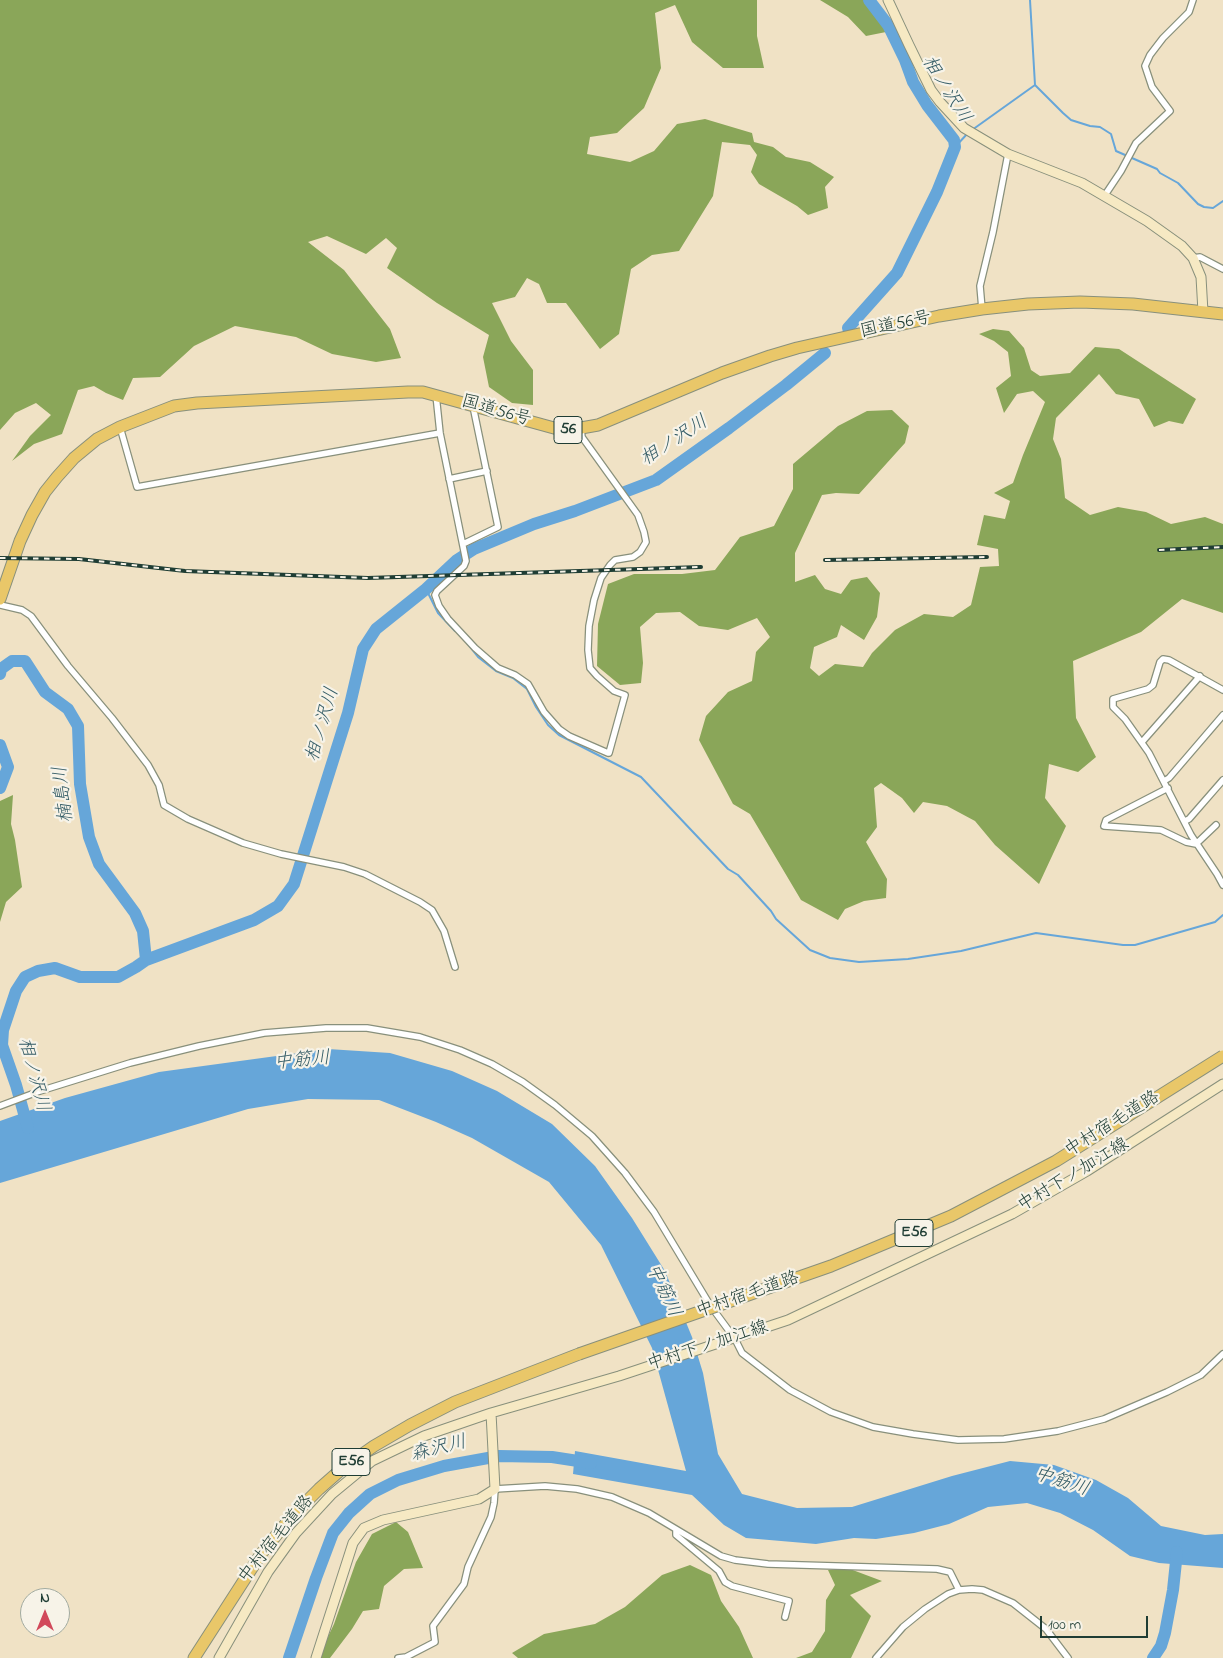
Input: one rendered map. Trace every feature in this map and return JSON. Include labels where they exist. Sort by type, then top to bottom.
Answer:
[{"type":"highway","name":"国道56号","points":[[0,599],[20,541],[32,515],[57,476],[74,458],[97,440],[120,427],[174,406],[197,403],[408,392],[436,395],[554,428],[581,429],[598,425],[722,373],[770,356],[826,341],[939,316],[1028,304],[1080,302],[1133,304],[1223,314]]},
{"type":"highway","name":"中村宿毛道路","points":[[194,1658],[262,1554],[292,1516],[344,1467],[381,1442],[455,1402],[579,1354],[831,1266],[951,1216],[1056,1161],[1223,1056]]},
{"type":"main road","points":[[888,0],[931,90],[968,131],[1008,154],[1082,183],[1105,195],[1168,235],[1193,258],[1201,277],[1203,312]]},
{"type":"main road","name":"中村下ノ加江線","points":[[219,1658],[268,1572],[296,1533],[332,1494],[372,1461],[424,1436],[620,1376],[788,1320],[1012,1214],[1087,1171],[1223,1084]]},
{"type":"main road","points":[[316,1658],[353,1543],[364,1528],[383,1520],[479,1500],[495,1489],[491,1414]]},
{"type":"street","points":[[1105,195],[1136,143],[1170,111],[1152,87],[1144,66],[1150,54],[1163,38],[1189,12],[1193,0]]},
{"type":"street","points":[[982,309],[980,286],[993,232],[1008,154]]},
{"type":"street","points":[[1193,258],[1200,257],[1223,269]]},
{"type":"street","points":[[436,395],[440,433],[466,561],[464,566],[436,591],[439,606],[448,619],[475,648],[498,668],[516,675],[528,684],[544,712],[559,729],[569,736],[609,753],[625,695],[614,691],[590,668],[588,650],[589,626],[601,578],[615,560],[633,557],[640,552],[646,542],[638,516],[582,436],[581,429]]},
{"type":"street","points":[[463,546],[498,527],[474,411],[476,406]]},
{"type":"street","points":[[120,427],[137,487],[440,433]]},
{"type":"street","points":[[449,479],[487,472]]},
{"type":"street","points":[[0,605],[22,610],[30,616],[148,765],[159,785],[164,806],[188,819],[244,842],[289,856],[344,867],[365,874],[426,906],[432,910],[444,931],[455,967]]},
{"type":"street","points":[[1223,690],[1200,676],[1164,659],[1160,662],[1153,685],[1148,689],[1140,693],[1113,699],[1113,707],[1125,719],[1142,742],[1196,844],[1223,885]]},
{"type":"street","points":[[1142,742],[1200,676]]},
{"type":"street","points":[[1164,781],[1169,778],[1223,715]]},
{"type":"street","points":[[1185,821],[1189,819],[1223,780]]},
{"type":"street","points":[[1168,788],[1106,820],[1104,826],[1160,830],[1186,842],[1196,844]]},
{"type":"street","points":[[1196,844],[1216,825]]},
{"type":"street","points":[[2,1104],[130,1063],[199,1046],[264,1033],[326,1028],[367,1028],[420,1037],[460,1050],[492,1064],[523,1082],[555,1105],[592,1136],[625,1173],[654,1212],[710,1305],[735,1339],[742,1353],[790,1390],[831,1412],[873,1427],[958,1440],[1013,1437],[1058,1431],[1104,1419],[1167,1392],[1201,1375],[1223,1354]]},
{"type":"street","points":[[398,1658],[406,1657],[435,1642],[433,1626],[464,1584],[468,1567],[490,1517],[495,1489],[545,1486],[577,1489],[612,1497],[649,1513],[721,1556],[735,1560],[768,1564],[937,1569],[950,1572],[959,1590]]},
{"type":"street","points":[[676,1530],[676,1535],[719,1570],[725,1582],[732,1586],[789,1602],[785,1617]]},
{"type":"street","points":[[876,1658],[903,1627],[925,1609],[948,1594],[959,1590],[982,1590],[1013,1603],[1046,1629],[1068,1658]]},
{"type":"green space","points":[[0,0],[757,0],[757,36],[764,68],[723,68],[692,42],[675,5],[655,13],[661,68],[644,108],[617,133],[590,137],[587,154],[630,162],[654,151],[677,124],[705,119],[752,133],[754,142],[773,147],[786,157],[810,162],[834,177],[825,187],[828,208],[808,215],[797,206],[759,184],[751,172],[757,155],[750,145],[722,142],[713,196],[679,251],[652,255],[631,269],[619,334],[600,349],[566,303],[547,303],[539,284],[527,278],[515,297],[492,303],[511,341],[533,370],[533,405],[512,403],[489,387],[483,357],[489,335],[437,303],[387,268],[397,248],[386,238],[366,254],[327,236],[308,242],[344,270],[390,329],[401,358],[376,362],[332,354],[296,337],[235,326],[194,346],[160,377],[133,378],[123,400],[94,386],[78,390],[62,434],[34,444],[12,461],[30,436],[51,415],[36,403],[15,413],[0,430]]},
{"type":"green space","points":[[820,0],[871,0],[886,32],[866,36],[848,17]]},
{"type":"green space","points":[[993,329],[1009,331],[1024,348],[1031,370],[1040,376],[1070,373],[1095,347],[1119,349],[1196,399],[1183,424],[1169,421],[1154,427],[1139,399],[1116,394],[1099,374],[1056,418],[1053,439],[1061,459],[1065,498],[1090,515],[1118,507],[1146,512],[1171,524],[1205,517],[1223,524],[1223,613],[1182,599],[1141,632],[1073,661],[1076,718],[1096,757],[1078,772],[1049,764],[1045,798],[1066,826],[1039,884],[995,845],[975,821],[947,806],[923,802],[914,813],[902,798],[881,783],[874,788],[877,827],[866,842],[887,879],[886,898],[864,901],[845,909],[838,920],[801,900],[750,814],[733,804],[699,740],[706,716],[728,692],[752,681],[756,652],[770,637],[757,618],[728,630],[699,626],[680,612],[656,613],[640,627],[643,663],[641,683],[620,685],[597,666],[598,624],[608,584],[634,574],[682,574],[715,570],[740,537],[774,526],[793,489],[793,464],[838,426],[867,411],[892,410],[909,426],[905,443],[859,494],[836,493],[822,495],[795,553],[795,582],[815,575],[825,589],[841,594],[851,580],[867,577],[880,593],[877,617],[864,640],[841,625],[837,637],[814,647],[810,668],[819,676],[835,664],[863,667],[872,653],[895,630],[924,614],[953,617],[971,605],[980,567],[999,566],[998,549],[977,545],[984,515],[1005,519],[1010,501],[994,493],[1013,483],[1045,402],[1033,391],[1017,394],[1004,413],[996,388],[1011,376],[1008,352],[994,341],[979,334]]},
{"type":"green space","points":[[13,795],[11,824],[22,887],[6,902],[0,922],[0,801]]},
{"type":"green space","points":[[396,1522],[408,1532],[423,1568],[404,1569],[384,1586],[379,1609],[363,1611],[330,1658],[318,1658],[334,1624],[356,1562],[372,1534]]},
{"type":"green space","points":[[690,1565],[711,1575],[721,1601],[739,1627],[753,1658],[518,1658],[512,1653],[544,1634],[595,1624],[625,1607],[662,1575]]},
{"type":"green space","points":[[850,1569],[882,1581],[850,1595],[871,1616],[851,1658],[796,1658],[812,1652],[825,1631],[826,1600],[835,1585],[828,1570]]},
{"type":"water","name":"中筋川","points":[[328,1049],[390,1053],[452,1071],[497,1091],[552,1124],[595,1166],[632,1218],[665,1271],[692,1337],[703,1373],[718,1454],[742,1494],[797,1508],[852,1507],[952,1476],[1010,1461],[1054,1465],[1096,1480],[1128,1498],[1161,1526],[1205,1535],[1223,1534],[1223,1568],[1159,1563],[1130,1556],[1093,1530],[1060,1513],[1027,1503],[988,1507],[949,1524],[914,1533],[876,1539],[854,1538],[816,1544],[746,1538],[724,1525],[692,1495],[573,1474],[575,1451],[686,1471],[652,1348],[601,1245],[549,1182],[472,1138],[379,1100],[308,1099],[248,1109],[0,1183],[0,1121],[65,1098],[159,1072]]},
{"type":"waterway","name":"相ノ沢川","points":[[848,328],[897,273],[937,192],[955,147],[954,140],[927,105],[913,82],[905,60],[888,25],[869,0]]},
{"type":"waterway","points":[[1030,0],[1035,85],[1071,120],[1100,127],[1111,134],[1116,151],[1157,169],[1160,173],[1178,183],[1198,204],[1213,208],[1223,201]]},
{"type":"waterway","points":[[972,130],[1035,85]]},
{"type":"waterway","points":[[955,147],[968,133]]},
{"type":"waterway","name":"相ノ沢川","points":[[28,1128],[2,1045],[3,1030],[16,991],[25,977],[38,971],[55,968],[80,977],[118,977],[146,960],[254,920],[278,906],[294,884],[348,713],[363,649],[376,629],[426,589],[457,560],[474,549],[534,524],[575,511],[656,480],[729,428],[825,353]]},
{"type":"waterway","points":[[426,589],[438,613],[455,631]]},
{"type":"waterway","points":[[467,643],[478,657],[496,671],[513,678],[527,689],[548,725],[559,735],[641,777],[728,869],[738,875],[776,919],[810,950],[830,958],[859,962],[908,959],[961,951],[1036,933],[1135,945],[1215,922],[1223,915]]},
{"type":"waterway","name":"楠島川","points":[[0,674],[1,669],[12,661],[25,661],[45,692],[68,709],[78,726],[80,784],[89,837],[99,864],[135,913],[143,931],[146,960]]},
{"type":"waterway","name":"楠島川","points":[[0,745],[8,767],[0,788]]},
{"type":"waterway","name":"森沢川","points":[[289,1658],[333,1533],[349,1513],[370,1494],[398,1480],[444,1466],[499,1456],[552,1457],[591,1463]]},
{"type":"waterway","points":[[1153,1658],[1161,1646],[1165,1633],[1173,1590],[1177,1552]]},
{"type":"railway","points":[[1159,550],[1223,547]]},
{"type":"railway","points":[[825,560],[987,557]]},
{"type":"railway","points":[[0,558],[79,559],[185,571],[368,578],[701,567]]}]
